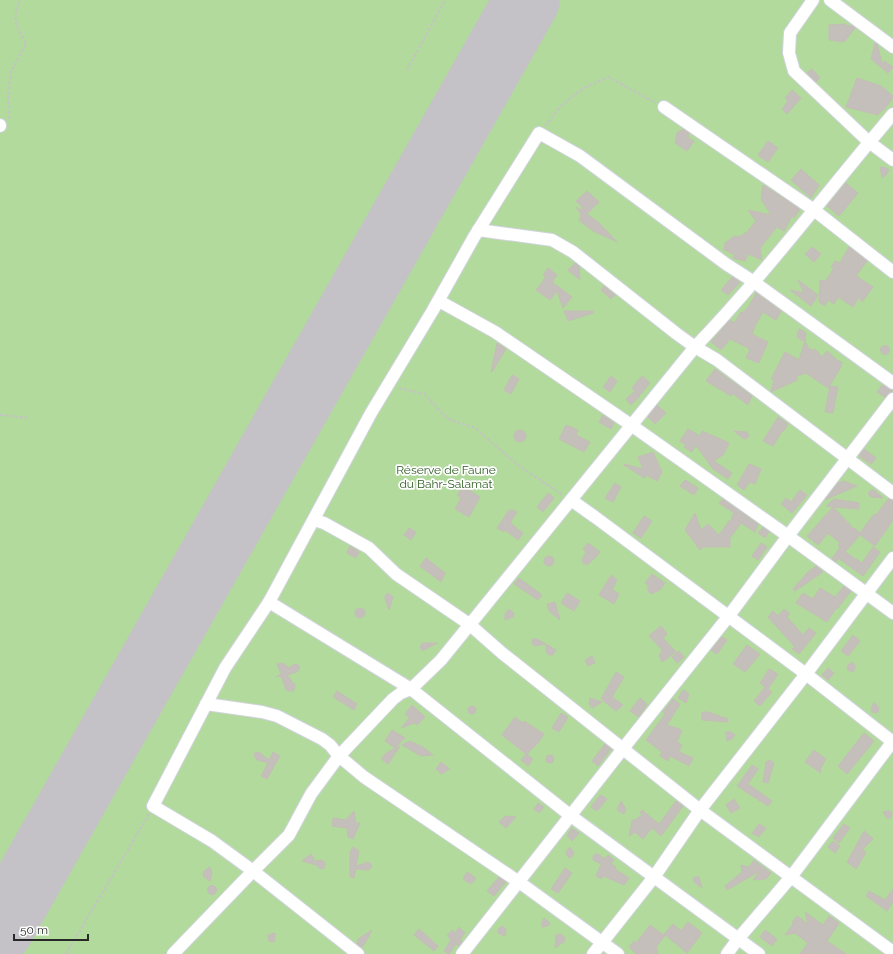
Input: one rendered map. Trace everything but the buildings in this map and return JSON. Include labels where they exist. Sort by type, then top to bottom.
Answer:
[{"type":"street","points":[[813,0],[790,33],[789,53],[794,71],[869,142],[893,160]]},
{"type":"street","points":[[830,0],[893,47]]},
{"type":"street","points":[[664,107],[814,210],[893,272]]},
{"type":"street","points":[[173,954],[289,835],[311,794],[339,756],[393,699],[401,693],[411,689],[440,660],[571,500],[630,425],[695,347],[754,282],[893,114]]},
{"type":"street","points":[[358,954],[253,871],[212,841],[153,806],[225,668],[269,602],[371,413],[439,301],[478,230],[539,133],[580,156],[726,264],[754,282],[893,382]]},
{"type":"street","points":[[478,230],[552,240],[572,252],[677,334],[717,360],[893,493]]},
{"type":"street","points":[[439,301],[494,332],[630,425],[788,536],[893,613]]},
{"type":"street","points":[[462,954],[728,617],[893,399]]},
{"type":"street","points":[[571,500],[806,674],[893,741],[791,877],[738,938],[727,954]]},
{"type":"street","points":[[314,520],[324,523],[370,548],[396,574],[469,624],[502,653],[700,810],[891,951]]},
{"type":"street","points":[[592,954],[654,876],[700,810],[806,674],[893,558]]},
{"type":"street","points":[[269,602],[411,689],[571,816],[759,954]]},
{"type":"street","points":[[206,704],[262,712],[277,716],[322,739],[330,745],[339,756],[364,777],[518,882],[618,954]]},
{"type":"path","points":[[3,125],[11,72],[26,43],[18,30],[15,14],[20,0]]},
{"type":"path","points":[[406,70],[445,0]]},
{"type":"path","points":[[539,133],[560,107],[582,89],[608,77],[664,107]]},
{"type":"path","points":[[388,385],[424,394],[448,419],[476,428],[520,467],[571,500]]},
{"type":"path","points":[[0,415],[30,418]]},
{"type":"path","points":[[66,954],[153,806]]},
{"type":"green space","name":"Réserve de Faune du Bahr-Salamat","points":[[0,0],[893,0],[893,954],[0,954]]},
{"type":"runway","points":[[0,930],[527,0]]}]
